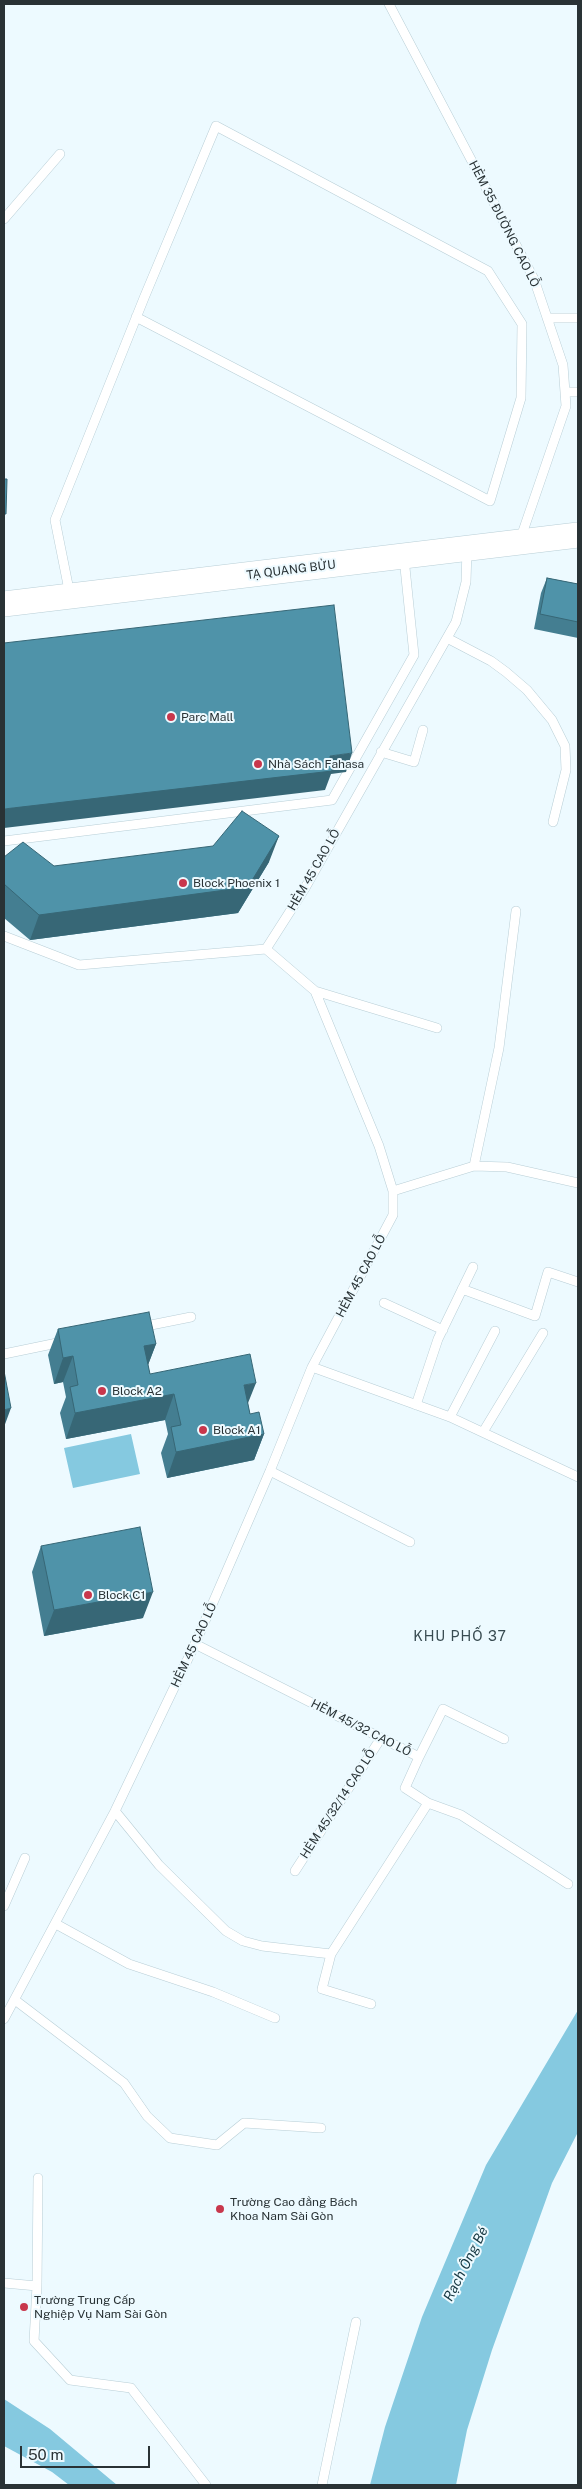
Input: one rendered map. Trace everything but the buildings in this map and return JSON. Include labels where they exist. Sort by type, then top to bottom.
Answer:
[{"type":"main road","name":"TẠ QUANG BỬU","points":[[4,604],[578,535]]},
{"type":"lane","name":"HẺM 35 ĐƯỜNG CAO LỖ","points":[[389,4],[534,279],[563,365],[566,406],[519,543]]},
{"type":"lane","points":[[70,596],[55,520],[136,317],[216,126],[488,271],[522,324],[521,398],[490,501],[136,317]]},
{"type":"lane","points":[[4,219],[60,154]]},
{"type":"lane","points":[[548,318],[578,318]]},
{"type":"lane","points":[[565,392],[578,392]]},
{"type":"lane","name":"HẺM 45 CAO LỖ","points":[[4,2019],[115,1812],[195,1644],[270,1472],[312,1367],[393,1215],[393,1190],[364,1106],[316,991],[266,949],[305,888],[456,622],[466,582],[467,549]]},
{"type":"lane","points":[[4,841],[332,800],[414,655],[404,557]]},
{"type":"lane","points":[[446,638],[491,661],[506,672],[528,690],[552,720],[564,746],[566,770],[553,822]]},
{"type":"lane","points":[[381,752],[414,762],[423,730]]},
{"type":"lane","points":[[474,1166],[499,1048],[516,911]]},
{"type":"lane","points":[[4,936],[79,966],[190,954],[266,949]]},
{"type":"lane","points":[[316,991],[437,1028]]},
{"type":"lane","points":[[393,1190],[474,1166],[507,1167],[578,1183]]},
{"type":"lane","points":[[416,1405],[442,1330],[472,1267]]},
{"type":"lane","points":[[462,1289],[535,1316],[548,1272],[578,1282]]},
{"type":"lane","points":[[384,1303],[442,1330]]},
{"type":"lane","points":[[135,1328],[191,1317]]},
{"type":"lane","points":[[450,1417],[495,1330]]},
{"type":"lane","points":[[483,1432],[543,1333]]},
{"type":"lane","points":[[4,1354],[69,1341]]},
{"type":"lane","points":[[312,1367],[450,1417],[578,1477]]},
{"type":"lane","points":[[270,1472],[410,1542]]},
{"type":"lane","name":"HẺM 45/32 CAO LỖ","points":[[195,1644],[419,1757],[443,1709],[504,1739]]},
{"type":"lane","name":"HẺM 45/32/14 CAO LỖ","points":[[295,1871],[380,1738]]},
{"type":"lane","points":[[419,1757],[405,1788],[428,1803],[461,1815],[568,1884]]},
{"type":"lane","points":[[371,2004],[322,1989],[331,1954],[428,1803]]},
{"type":"lane","points":[[115,1812],[159,1865],[226,1931],[243,1941],[262,1946],[331,1954]]},
{"type":"lane","points":[[4,1906],[25,1858]]},
{"type":"lane","points":[[56,1924],[129,1964],[213,1992],[275,2018]]},
{"type":"lane","points":[[15,2000],[124,2084],[147,2116],[170,2138],[217,2145],[244,2123],[320,2128]]},
{"type":"lane","points":[[38,2178],[37,2286],[34,2341],[70,2380],[131,2388],[206,2485]]},
{"type":"lane","points":[[4,2282],[37,2286]]},
{"type":"lane","points":[[322,2485],[356,2322]]},
{"type":"water","points":[[131,1434],[140,1474],[73,1488],[64,1448]]},
{"type":"water","name":"Rạch Ông Bé","points":[[578,2010],[578,2132],[552,2183],[492,2350],[467,2430],[456,2485],[370,2485],[385,2427],[422,2317],[486,2165]]},
{"type":"water","points":[[4,2399],[50,2429],[117,2485],[69,2485],[52,2472],[4,2446]]},
{"type":"place","name":"Parc Mall","points":[[171,717]]},
{"type":"place","name":"Nhà Sách Fahasa","points":[[258,764]]},
{"type":"place","name":"Block Phoenix 1","points":[[183,883]]},
{"type":"place","name":"Block A2","points":[[102,1391]]},
{"type":"place","name":"Block A1","points":[[203,1430]]},
{"type":"place","name":"Block C1","points":[[88,1595]]},
{"type":"place","name":"Trường Cao đẳng Bách Khoa Nam Sài Gòn","points":[[220,2209]]},
{"type":"place","name":"Trường Trung Cấp Nghiệp Vụ Nam Sài Gòn","points":[[24,2307]]},
{"type":"district","name":"KHU PHỐ 37","points":[[460,1637]]}]
